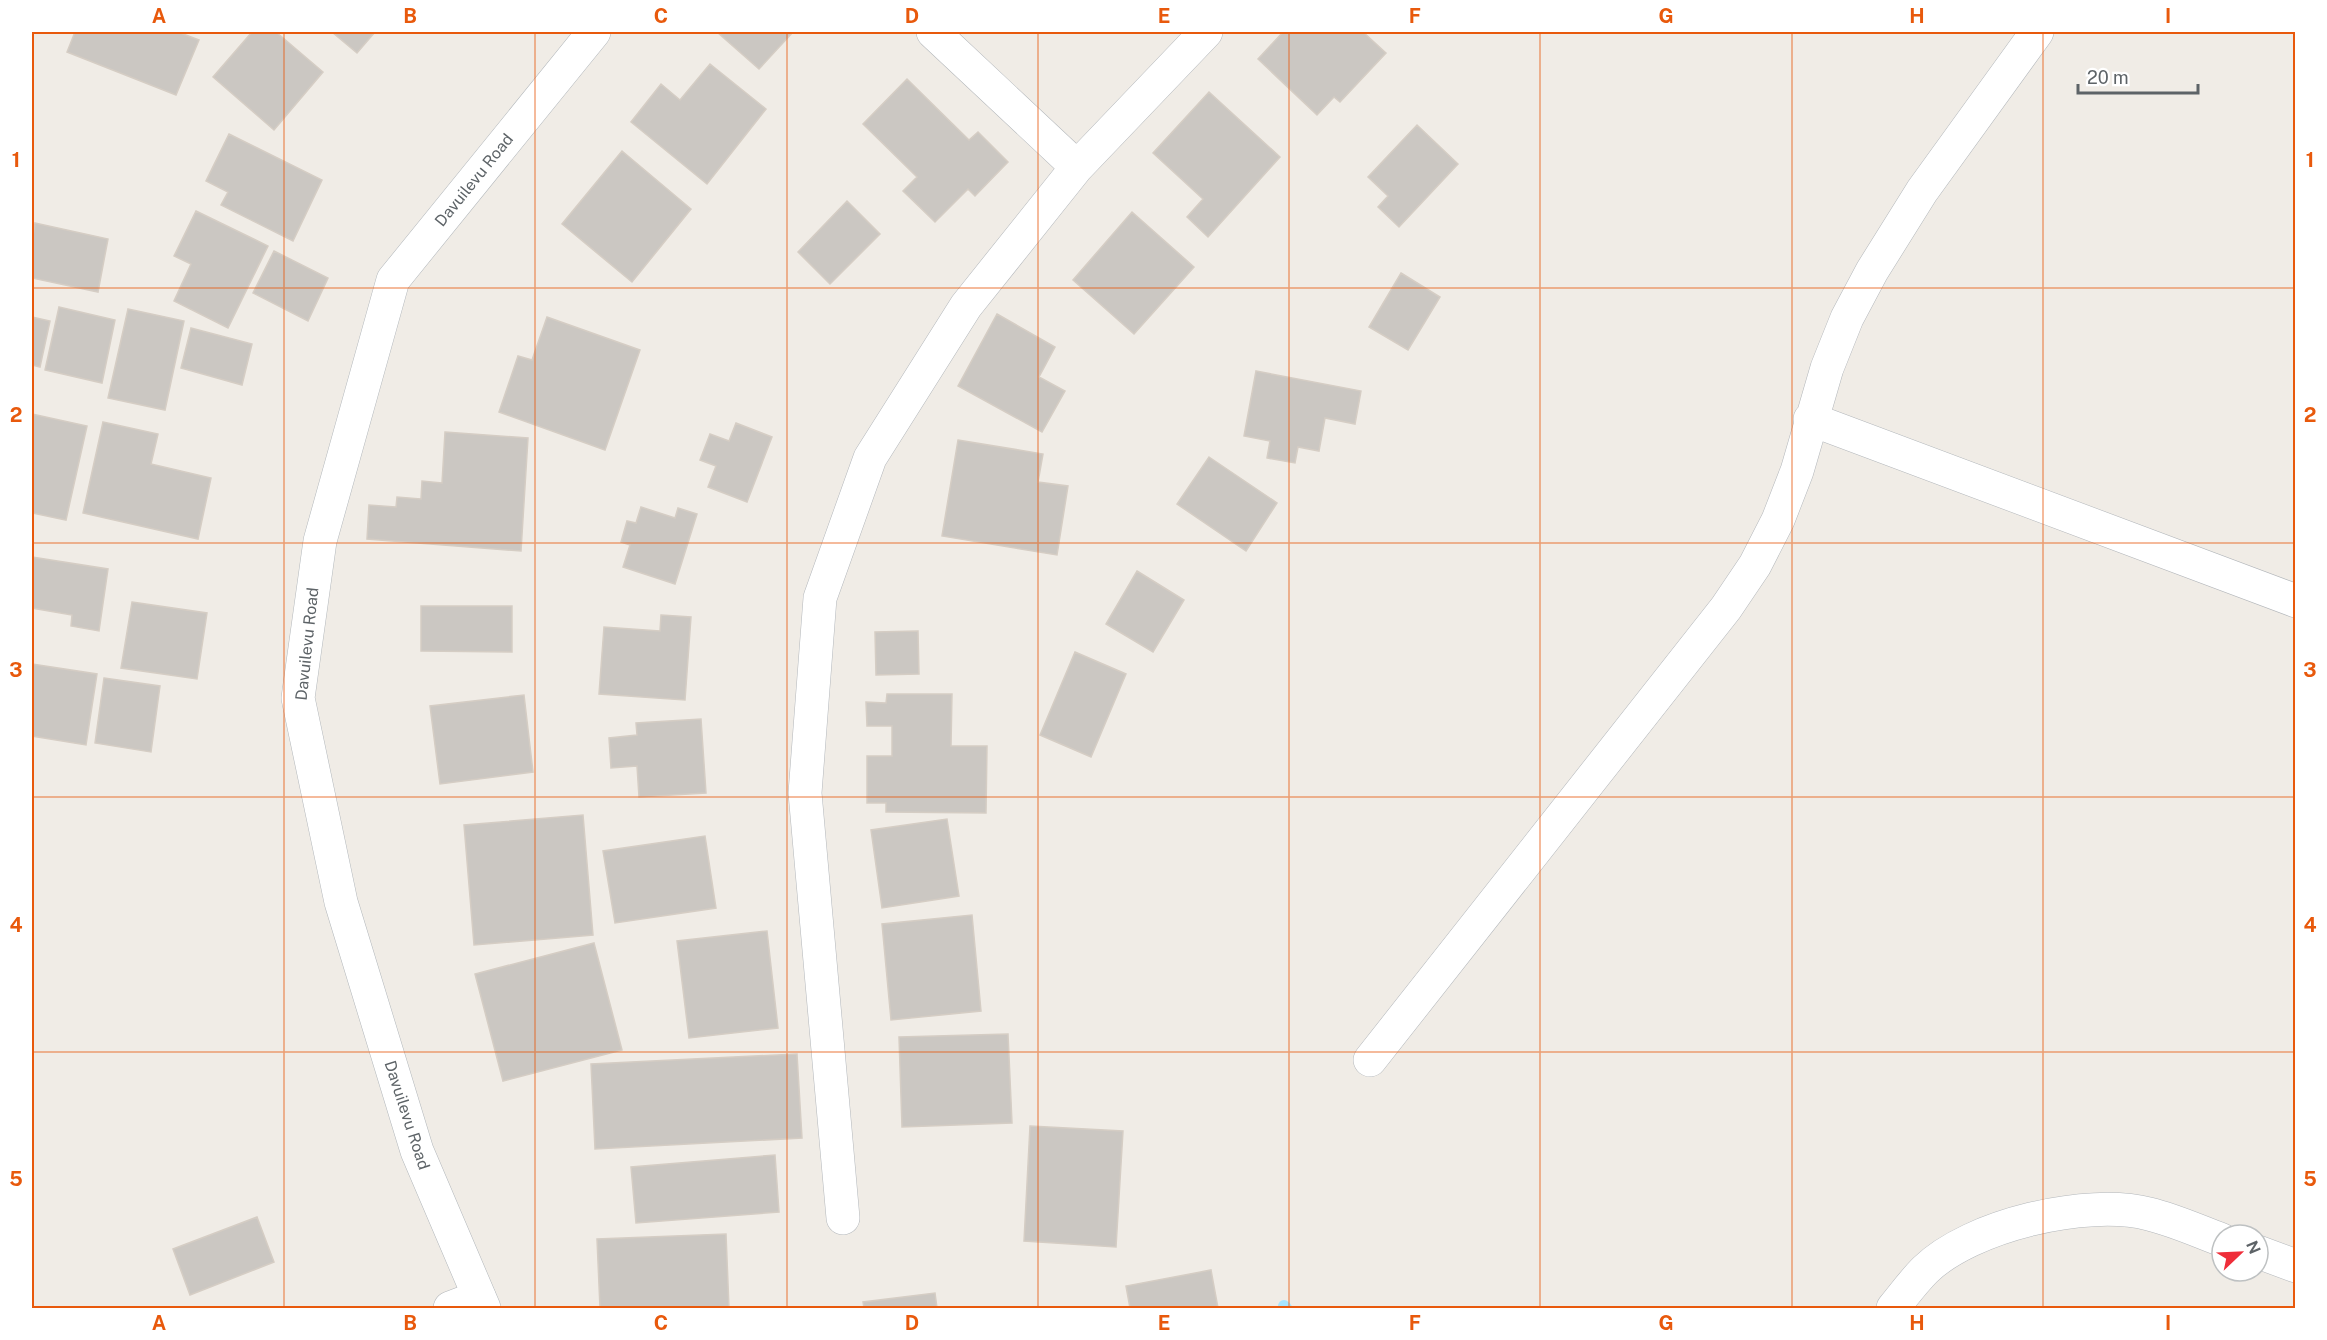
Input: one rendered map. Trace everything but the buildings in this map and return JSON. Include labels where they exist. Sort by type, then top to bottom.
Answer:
[{"type":"street","name":"Davuilevu Road","points":[[471,1305],[417,1151],[341,902],[298,698],[320,541],[393,280],[594,32]]},
{"type":"street","points":[[933,32],[1077,167]]},
{"type":"street","points":[[843,1218],[805,793],[820,598],[870,458],[966,306],[1077,167],[1206,32]]},
{"type":"street","points":[[1370,1060],[1726,608],[1755,565],[1778,520],[1797,471],[1810,419],[1847,318],[1872,271],[1922,191],[2037,32]]},
{"type":"street","points":[[1810,419],[2295,601]]},
{"type":"street","points":[[1893,1308],[1926,1269],[1954,1250],[1993,1231],[2046,1215],[2114,1210],[2148,1214],[2210,1236]]},
{"type":"street","points":[[2270,1257],[2295,1266]]}]
